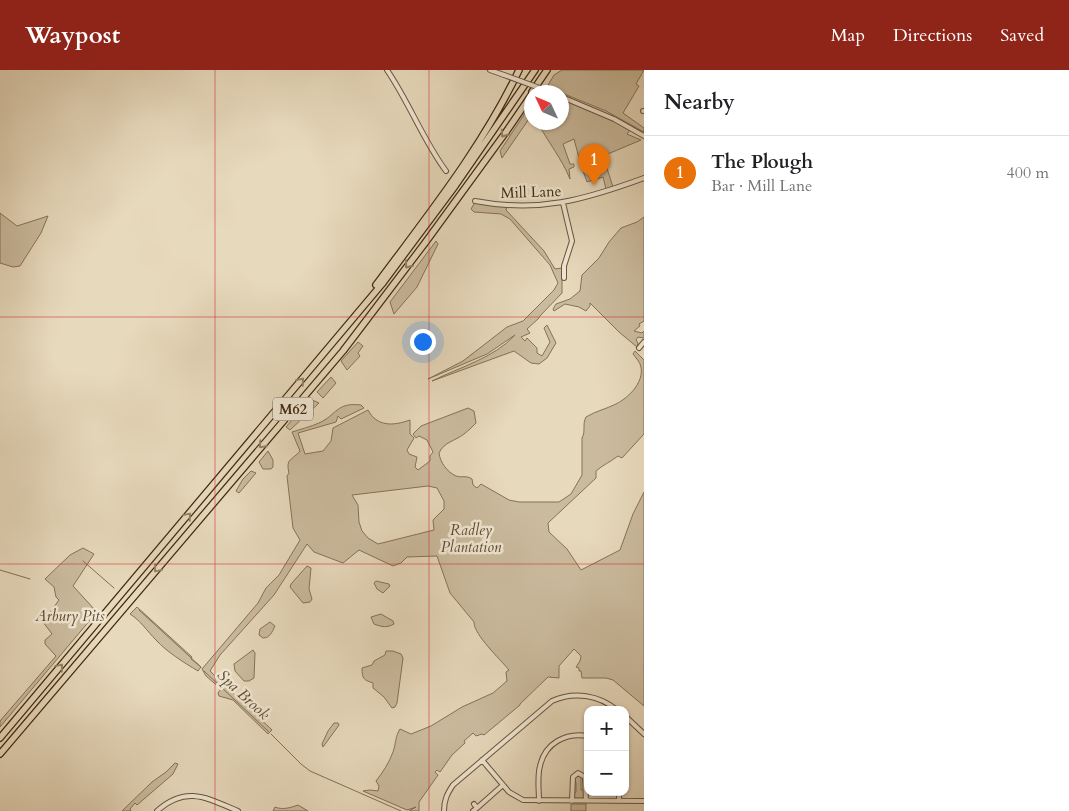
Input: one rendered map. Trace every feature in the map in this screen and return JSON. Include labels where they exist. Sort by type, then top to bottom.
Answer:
[{"type":"highway","points":[[335,341],[470,155],[504,101],[519,70]]},
{"type":"highway","name":"M62","points":[[0,737],[335,341],[423,230],[535,70]]},
{"type":"highway","name":"M62","points":[[537,85],[547,70]]},
{"type":"highway","name":"M62","points":[[0,754],[343,351],[431,235],[524,104]]},
{"type":"highway","points":[[0,758],[38,710]]},
{"type":"street","points":[[387,70],[408,104],[431,149],[446,171]]},
{"type":"street","points":[[490,70],[531,85]]},
{"type":"street","points":[[569,99],[614,119],[644,136]]},
{"type":"street","name":"Mill Lane","points":[[475,201],[519,206],[563,203],[603,193],[644,178]]},
{"type":"street","points":[[563,203],[572,241],[564,266],[564,278]]},
{"type":"street","points":[[638,341],[642,345]]},
{"type":"street","points":[[444,811],[446,794],[453,785],[555,700],[566,697],[595,697],[612,706]]},
{"type":"street","points":[[629,720],[644,734]]},
{"type":"street","points":[[539,801],[539,768],[547,750],[555,742],[565,737],[584,736]]},
{"type":"street","points":[[482,760],[503,786],[520,799],[539,801],[644,801]]},
{"type":"street","points":[[572,801],[572,777],[578,773],[585,777],[586,801]]},
{"type":"street","points":[[474,808],[503,786]]},
{"type":"street","points":[[158,811],[173,799],[189,795],[206,798],[238,811]]},
{"type":"street","points":[[619,796],[619,801]]},
{"type":"green space","points":[[562,70],[644,70],[636,84],[639,86],[623,113],[644,128],[644,132],[606,111],[569,96],[569,85],[548,85],[554,75]]},
{"type":"green space","points":[[569,102],[630,130],[627,134],[641,140],[603,156],[613,187],[606,189],[603,177],[587,182],[581,165],[598,159],[580,162],[574,139],[563,144],[570,164],[574,164],[574,167],[569,169],[570,179],[542,130],[569,130]]},
{"type":"green space","points":[[524,115],[524,126],[502,158],[500,151]]},
{"type":"green space","points":[[475,202],[507,206],[506,210],[544,251],[555,269],[562,268],[562,293],[527,329],[530,333],[521,337],[525,341],[527,338],[537,348],[537,353],[542,356],[550,342],[544,328],[547,325],[556,343],[547,358],[539,364],[531,363],[514,351],[432,381],[487,356],[507,343],[515,335],[487,354],[428,379],[463,361],[507,327],[523,321],[554,290],[558,283],[550,265],[510,219],[501,214],[474,212],[471,209]]},
{"type":"green space","points":[[0,213],[17,226],[48,216],[41,233],[20,266],[13,267],[0,263]]},
{"type":"green space","points":[[644,217],[644,321],[634,331],[642,333],[644,331],[644,338],[638,337],[636,340],[638,343],[637,347],[590,303],[586,311],[579,307],[565,304],[554,311],[553,309],[556,304],[570,299],[580,291],[582,275],[599,258],[621,228]]},
{"type":"green space","points":[[436,241],[438,244],[417,287],[394,314],[390,302]]},
{"type":"green space","points":[[358,342],[363,346],[358,353],[360,356],[347,370],[341,361]]},
{"type":"green space","name":"Radley Plantation","points":[[635,351],[644,360],[644,434],[622,458],[618,456],[596,471],[596,478],[548,523],[549,532],[567,549],[581,570],[620,550],[633,514],[644,492],[644,706],[613,680],[606,678],[582,678],[581,671],[576,667],[581,656],[574,649],[559,666],[559,678],[548,677],[520,705],[484,735],[476,736],[473,733],[464,741],[465,743],[452,755],[440,772],[437,770],[435,772],[438,775],[419,802],[419,811],[409,811],[416,807],[407,810],[363,791],[378,791],[379,786],[376,781],[390,760],[400,729],[411,734],[431,726],[462,707],[493,693],[507,681],[506,672],[509,670],[483,640],[474,622],[450,593],[437,556],[407,557],[401,563],[393,566],[359,550],[343,563],[314,552],[307,544],[274,595],[220,655],[210,671],[272,730],[268,734],[233,700],[219,696],[218,693],[221,689],[206,676],[202,669],[258,603],[266,588],[279,575],[300,540],[293,528],[287,476],[290,460],[300,451],[292,432],[325,420],[346,405],[361,405],[364,408],[341,419],[338,416],[336,422],[298,433],[305,454],[323,451],[331,441],[333,428],[368,410],[376,420],[386,424],[410,420],[410,434],[414,438],[407,450],[409,454],[417,457],[415,467],[418,470],[430,461],[430,456],[433,452],[427,440],[419,436],[416,438],[413,434],[421,426],[468,408],[474,411],[476,423],[464,434],[441,449],[439,453],[444,466],[456,476],[472,479],[473,485],[477,488],[481,484],[509,500],[519,502],[559,502],[571,494],[582,475],[582,438],[586,417],[621,401],[638,384],[641,367],[633,354]],"holes":[[[428,486],[437,488],[444,501],[444,509],[433,520],[434,530],[378,544],[368,538],[362,531],[359,522],[358,505],[352,495]]]},
{"type":"green space","points":[[331,377],[336,383],[323,398],[317,392]]},
{"type":"green space","points":[[310,399],[319,403],[290,430],[286,427]]},
{"type":"green space","points":[[268,451],[273,460],[273,467],[271,469],[263,469],[259,462]]},
{"type":"green space","points":[[251,471],[256,473],[239,493],[236,491],[243,479]]},
{"type":"green space","name":"Arbury Pits","points":[[83,548],[94,554],[73,586],[95,610],[91,619],[0,727],[0,721],[56,656],[45,644],[45,640],[52,634],[43,622],[59,600],[56,597],[54,587],[45,579],[70,555]]},
{"type":"green space","points":[[307,566],[311,568],[309,589],[312,599],[310,602],[303,603],[290,587]]},
{"type":"green space","points":[[376,581],[389,584],[390,586],[383,593],[377,589],[374,583]]},
{"type":"green space","points":[[137,607],[192,657],[191,659],[201,667],[198,671],[165,649],[130,614]]},
{"type":"green space","points":[[381,614],[393,621],[394,624],[384,627],[374,624],[371,617]]},
{"type":"green space","points":[[270,622],[275,626],[269,636],[263,638],[259,635],[260,629]]},
{"type":"green space","points":[[253,650],[255,653],[254,678],[244,681],[235,671],[234,664]]},
{"type":"green space","points":[[386,651],[401,654],[403,658],[397,703],[392,708],[384,697],[373,688],[373,683],[363,677],[362,672],[362,668],[372,665],[374,661],[385,655]]},
{"type":"green space","points":[[334,723],[339,725],[323,747],[322,744]]},
{"type":"green space","points":[[175,763],[178,764],[173,774],[137,805],[135,803],[130,809],[131,811],[122,811],[152,782]]},
{"type":"green space","points":[[577,774],[581,777],[581,790],[584,790],[584,796],[581,799],[576,800],[573,794],[576,792],[576,782],[573,783],[573,779]]},
{"type":"green space","points":[[571,804],[586,804],[586,811],[571,811]]},
{"type":"green space","points":[[298,805],[308,811],[273,811],[275,807],[286,808]]},
{"type":"waterway","name":"Spa Brook","points":[[83,561],[114,588]]},
{"type":"waterway","points":[[0,570],[30,579]]},
{"type":"waterway","name":"Spa Brook","points":[[139,610],[201,667]]},
{"type":"waterway","name":"Spa Brook","points":[[204,671],[269,732]]},
{"type":"waterway","name":"Spa Brook","points":[[271,734],[310,771],[401,811]]},
{"type":"place","name":"The Plough","points":[[594,185]]}]
